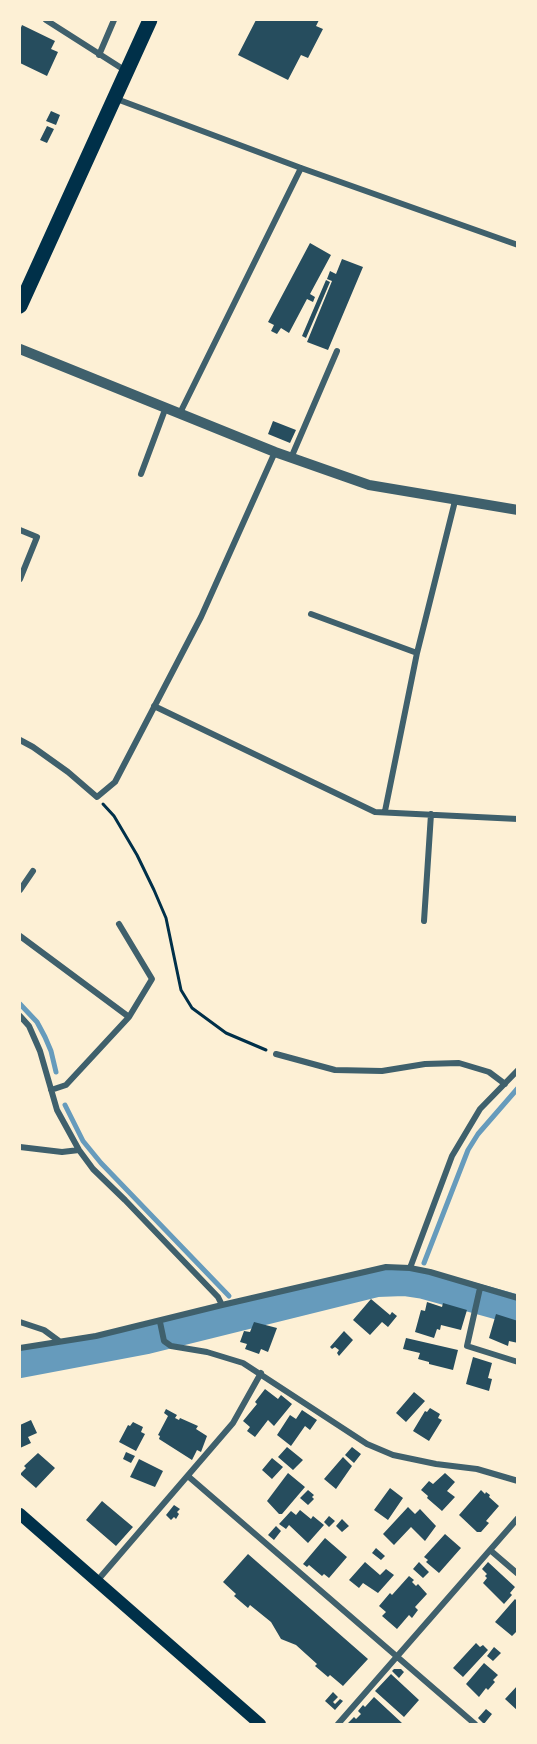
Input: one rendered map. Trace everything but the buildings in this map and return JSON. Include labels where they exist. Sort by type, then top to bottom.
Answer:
[{"type":"highway","points":[[20,306],[150,20]]},
{"type":"main road","points":[[20,1514],[260,1725]]},
{"type":"street","points":[[46,20],[127,72]]},
{"type":"street","points":[[99,55],[114,20]]},
{"type":"street","points":[[114,98],[301,168],[518,245]]},
{"type":"street","points":[[180,413],[301,168]]},
{"type":"street","points":[[20,349],[275,452],[369,485],[518,510]]},
{"type":"street","points":[[291,458],[337,351]]},
{"type":"street","points":[[141,474],[166,407]]},
{"type":"street","points":[[20,740],[68,772],[98,797],[115,782],[201,617],[275,452]]},
{"type":"street","points":[[385,811],[417,653],[455,501]]},
{"type":"street","points":[[20,530],[37,537],[20,579]]},
{"type":"street","points":[[311,614],[417,653]]},
{"type":"street","points":[[154,706],[375,812],[518,819]]},
{"type":"street","points":[[424,921],[431,814]]},
{"type":"street","points":[[20,890],[33,871]]},
{"type":"street","points":[[51,1090],[66,1085],[129,1017],[152,979],[119,924]]},
{"type":"street","points":[[20,936],[129,1017]]},
{"type":"street","points":[[20,1016],[29,1026],[40,1051],[57,1110],[79,1150],[93,1169],[218,1297],[222,1305]]},
{"type":"street","points":[[276,1054],[335,1070],[382,1071],[425,1064],[459,1063],[489,1072],[505,1084]]},
{"type":"street","points":[[410,1268],[452,1156],[480,1109],[518,1070]]},
{"type":"street","points":[[20,1147],[62,1152],[79,1150]]},
{"type":"street","points":[[20,1348],[96,1336],[160,1322],[222,1305],[387,1267],[430,1272],[518,1298]]},
{"type":"street","points":[[480,1288],[467,1346],[518,1362]]},
{"type":"street","points":[[20,1322],[44,1330],[59,1341]]},
{"type":"street","points":[[160,1322],[164,1341],[171,1346],[207,1352],[243,1363],[376,1448],[393,1455],[436,1464],[477,1469],[518,1481]]},
{"type":"street","points":[[97,1581],[189,1477],[233,1423],[261,1373]]},
{"type":"street","points":[[189,1477],[475,1725]]},
{"type":"street","points":[[338,1725],[518,1518]]},
{"type":"street","points":[[490,1550],[518,1574]]},
{"type":"path","points":[[98,797],[114,816],[154,890],[166,918],[181,990],[192,1008],[226,1033],[276,1054]]},
{"type":"waterway","points":[[20,1004],[37,1022],[45,1037],[56,1072]]},
{"type":"waterway","points":[[424,1263],[468,1150],[478,1134],[518,1088]]},
{"type":"waterway","points":[[65,1105],[83,1141],[101,1163],[229,1296]]},
{"type":"waterway","points":[[20,1363],[147,1339],[377,1282],[404,1281],[424,1284],[518,1310]]}]
